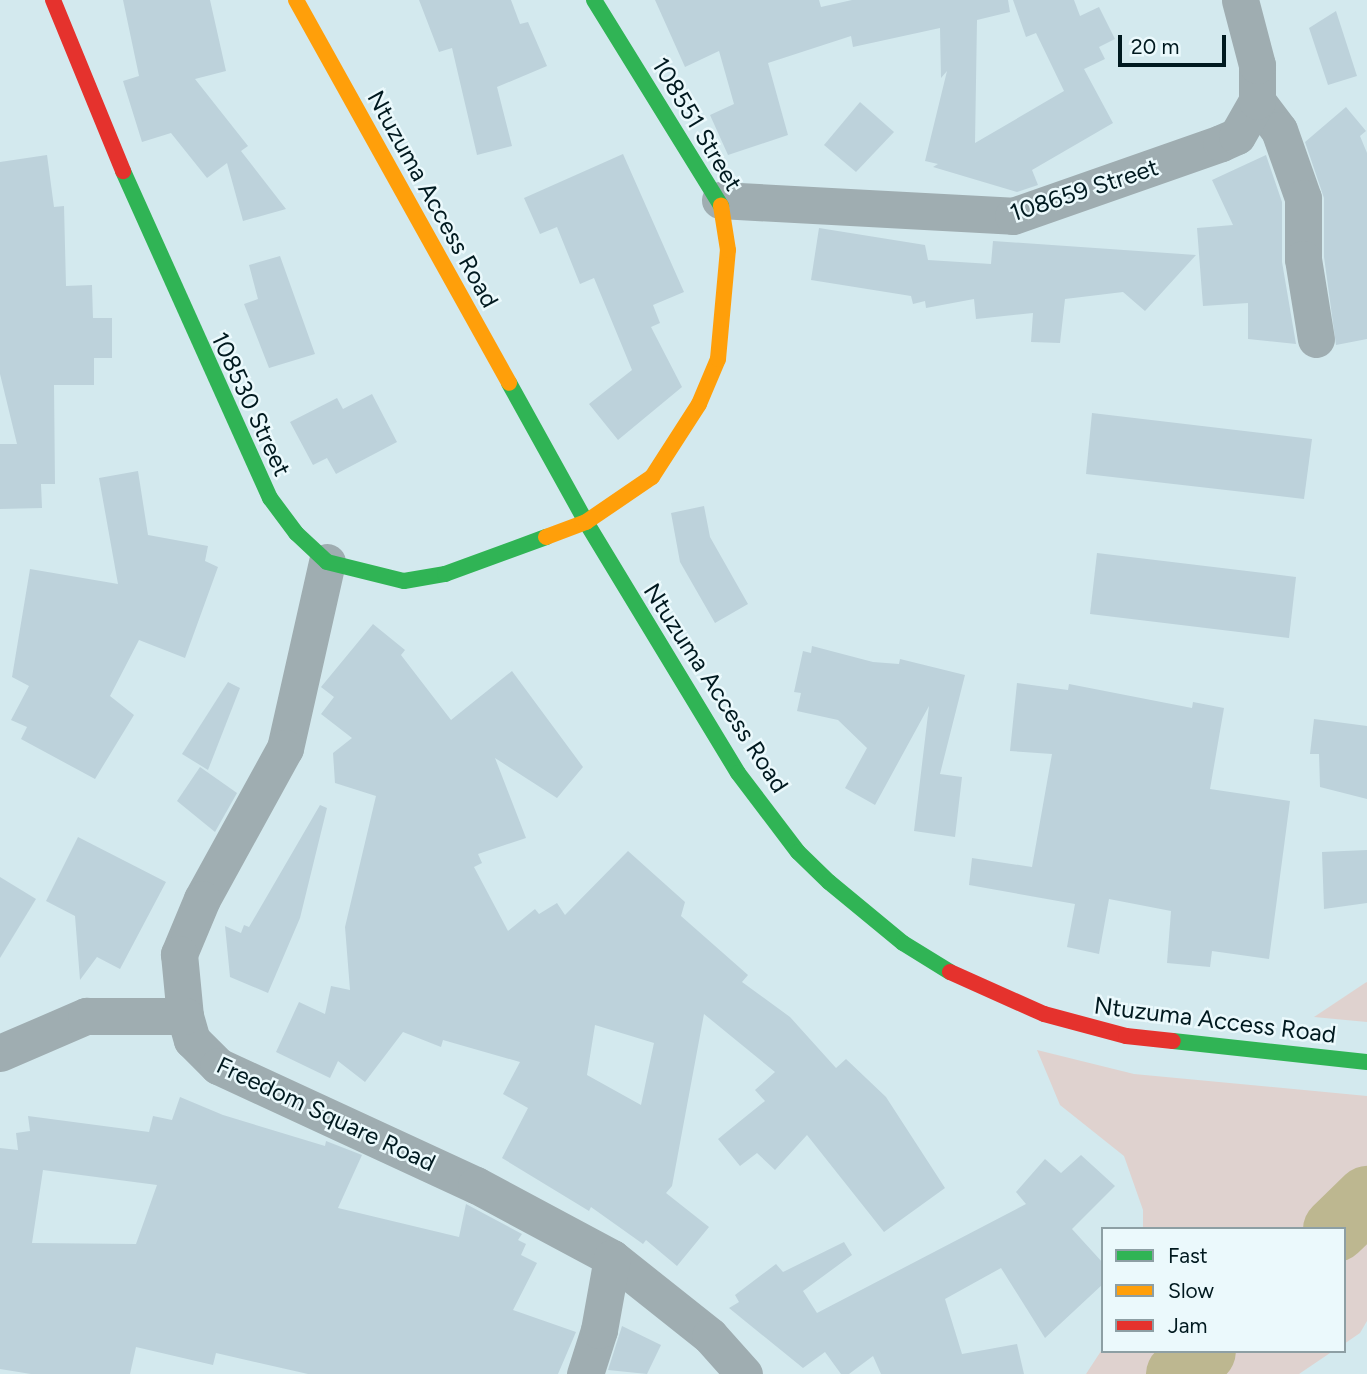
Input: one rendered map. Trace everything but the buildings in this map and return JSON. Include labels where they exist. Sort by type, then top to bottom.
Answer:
[{"type":"street","name":"108530 Street","points":[[52,0],[145,225],[244,449],[277,507],[327,562]]},
{"type":"street","name":"Ntuzuma Access Road","points":[[296,0],[586,522],[738,773],[798,852],[902,943],[998,996],[1085,1027],[1126,1036],[1367,1062]]},
{"type":"street","name":"108551 Street","points":[[586,522],[652,477],[699,404],[718,359],[727,293],[728,250],[720,200],[594,0]]},
{"type":"street","name":"108659 Street","points":[[720,200],[1013,216],[1229,140],[1237,136],[1256,101],[1257,65],[1240,0]]},
{"type":"street","points":[[1256,101],[1279,130],[1303,198],[1303,259],[1316,339]]},
{"type":"street","points":[[327,562],[404,581],[445,573],[586,522]]},
{"type":"street","name":"Freedom Square Road","points":[[327,562],[285,748],[202,899],[179,954],[185,1016],[192,1040],[218,1066],[476,1185],[612,1258],[710,1336],[744,1374]]},
{"type":"street","points":[[0,1053],[86,1016],[116,1012],[185,1016]]},
{"type":"street","points":[[585,1374],[600,1330],[612,1258]]},
{"type":"shaded area","points":[[1367,982],[1367,1022],[1314,1017],[1365,983]]},
{"type":"shaded area","points":[[1037,1050],[1134,1074],[1367,1096],[1367,1321],[1360,1333],[1346,1343],[1346,1227],[1143,1227],[1143,1210],[1124,1156],[1060,1105]]},
{"type":"shaded area","points":[[1101,1351],[1330,1353],[1299,1374],[1086,1374]]},
{"type":"waterway","points":[[1337,1227],[1367,1198]]},
{"type":"waterway","points":[[1178,1374],[1201,1353]]},
{"type":"traffic: fast","points":[[594,0],[721,206]]},
{"type":"traffic: fast","points":[[123,171],[270,498],[296,533],[327,562],[404,581],[445,574],[546,537]]},
{"type":"traffic: fast","points":[[509,383],[586,522],[738,773],[798,852],[829,882],[903,943],[950,972]]},
{"type":"traffic: fast","points":[[1173,1041],[1367,1062]]},
{"type":"traffic: slow","points":[[296,0],[509,383]]},
{"type":"traffic: slow","points":[[546,537],[586,522],[652,477],[699,404],[718,359],[728,250],[721,206]]},
{"type":"traffic: jam","points":[[53,0],[123,171]]},
{"type":"traffic: jam","points":[[950,972],[1044,1014],[1126,1036],[1173,1041]]}]
